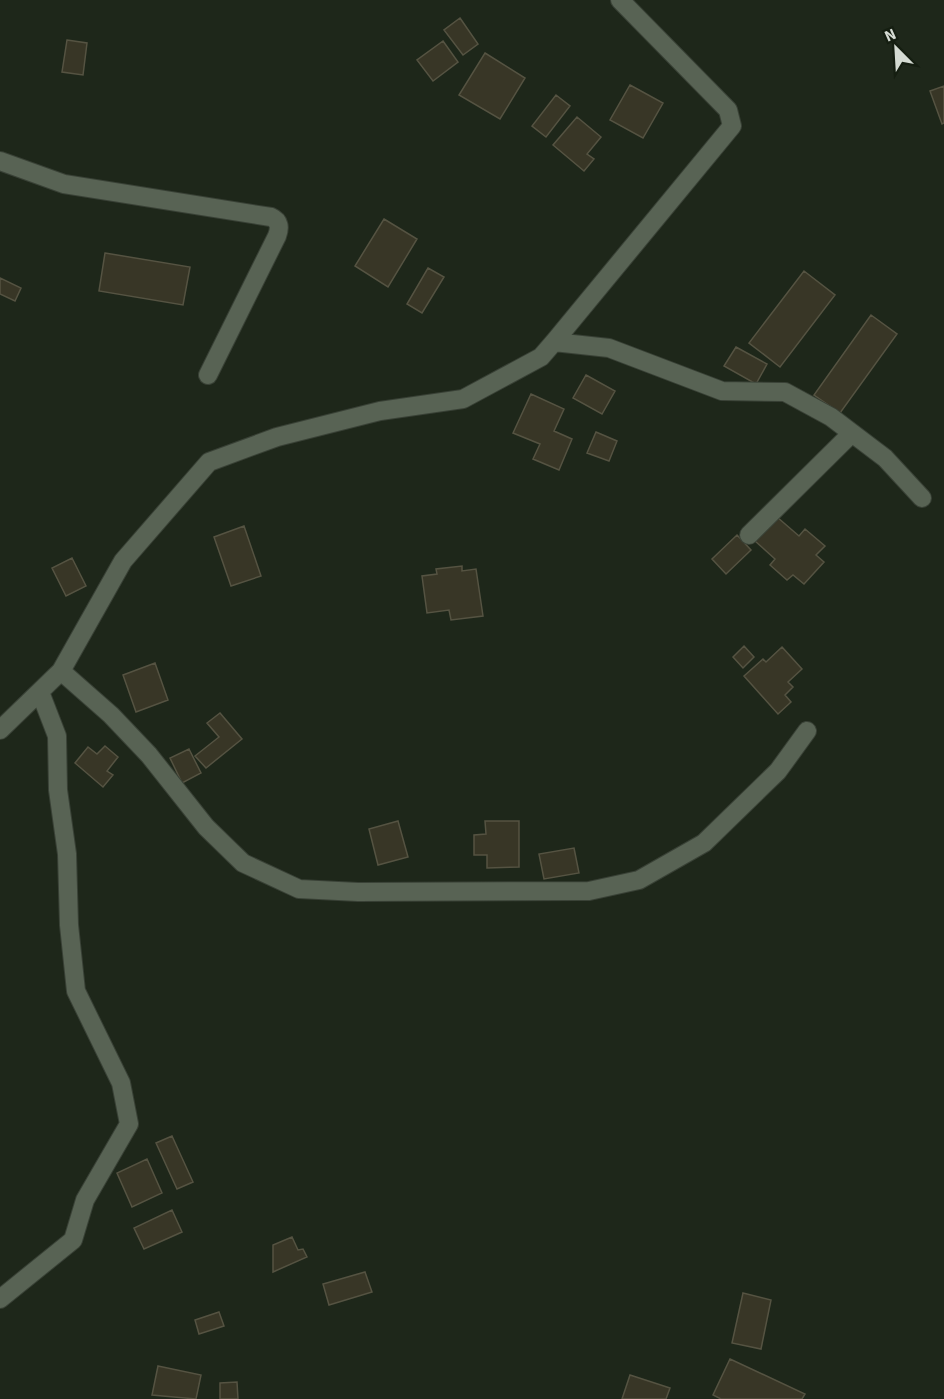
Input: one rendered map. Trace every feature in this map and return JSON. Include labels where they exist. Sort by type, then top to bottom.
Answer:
[{"type":"street","points":[[0,730],[61,671],[123,561],[209,462],[277,437],[380,411],[463,399],[541,357],[554,342],[732,126],[728,110],[620,0]]},
{"type":"street","points":[[0,161],[64,184],[271,217],[277,220],[279,226],[277,236],[208,375]]},
{"type":"street","points":[[554,342],[609,348],[722,391],[785,392],[831,417],[885,458],[922,498]]},
{"type":"street","points":[[749,535],[852,433]]},
{"type":"street","points":[[61,671],[111,715],[149,755],[206,827],[243,863],[299,889],[358,892],[589,891],[639,880],[704,843],[778,771],[807,731]]},
{"type":"street","points":[[0,1299],[73,1240],[85,1200],[129,1124],[121,1083],[76,991],[69,925],[67,854],[58,789],[57,736],[40,692]]},
{"type":"building","points":[[460,18],[478,44],[463,55],[444,30]]},
{"type":"building","points":[[67,40],[87,43],[83,75],[62,72]]},
{"type":"building","points":[[443,41],[458,62],[433,81],[417,60]]},
{"type":"building","points":[[485,53],[525,78],[500,119],[459,95]]},
{"type":"building","points":[[630,85],[663,103],[643,138],[610,120]]},
{"type":"building","points":[[944,86],[944,123],[942,124],[930,91]]},
{"type":"building","points":[[556,95],[570,106],[546,137],[532,126]]},
{"type":"building","points":[[577,117],[601,137],[587,154],[594,159],[584,171],[553,145]]},
{"type":"building","points":[[384,219],[417,239],[388,287],[355,266]]},
{"type":"building","points":[[105,253],[190,267],[183,305],[99,291]]},
{"type":"building","points":[[428,268],[444,277],[422,313],[407,304]]},
{"type":"building","points":[[804,271],[835,295],[780,367],[749,343]]},
{"type":"building","points":[[0,278],[21,288],[15,301],[0,294]]},
{"type":"building","points":[[871,315],[897,334],[840,413],[814,395]]},
{"type":"building","points":[[736,347],[767,364],[756,384],[724,366]]},
{"type":"building","points":[[586,375],[615,391],[602,414],[573,398]]},
{"type":"building","points":[[531,394],[564,409],[554,431],[572,439],[559,470],[533,459],[540,444],[513,433]]},
{"type":"building","points":[[596,432],[617,441],[609,461],[587,453]]},
{"type":"building","points":[[777,517],[799,536],[805,529],[825,546],[816,555],[824,562],[804,584],[793,575],[787,580],[770,565],[775,559],[755,541]]},
{"type":"building","points":[[244,526],[261,576],[231,586],[214,537]]},
{"type":"building","points":[[737,535],[751,550],[726,574],[712,559]]},
{"type":"building","points":[[72,558],[86,586],[66,596],[52,568]]},
{"type":"building","points":[[462,566],[462,571],[476,569],[483,616],[451,620],[449,610],[427,613],[422,576],[437,574],[436,569]]},
{"type":"building","points":[[744,646],[754,657],[743,668],[733,657]]},
{"type":"building","points":[[782,647],[802,669],[788,682],[793,687],[785,695],[791,702],[778,714],[744,676],[763,659],[766,662]]},
{"type":"building","points":[[155,663],[168,700],[136,712],[123,675]]},
{"type":"building","points":[[220,713],[242,739],[206,768],[195,756],[219,737],[207,723]]},
{"type":"building","points":[[105,746],[118,757],[107,771],[113,775],[103,787],[75,763],[88,747],[97,754]]},
{"type":"building","points":[[189,749],[201,773],[182,783],[170,758]]},
{"type":"building","points":[[398,821],[408,857],[378,865],[369,829]]},
{"type":"building","points":[[485,821],[519,821],[519,867],[487,868],[487,855],[474,855],[474,835],[486,834]]},
{"type":"building","points":[[574,848],[579,873],[544,879],[539,854]]},
{"type":"building","points":[[172,1136],[193,1182],[177,1189],[156,1143]]},
{"type":"building","points":[[147,1159],[162,1193],[132,1207],[117,1173]]},
{"type":"building","points":[[172,1210],[182,1232],[144,1249],[134,1228]]},
{"type":"building","points":[[292,1237],[298,1250],[303,1249],[307,1257],[273,1272],[273,1245]]},
{"type":"building","points":[[365,1272],[372,1292],[329,1305],[323,1284]]},
{"type":"building","points":[[743,1293],[771,1300],[761,1349],[732,1343]]},
{"type":"building","points":[[219,1312],[224,1326],[199,1334],[195,1320]]},
{"type":"building","points":[[730,1359],[805,1394],[802,1399],[721,1399],[713,1395]]},
{"type":"building","points":[[158,1366],[201,1375],[196,1399],[152,1395]]},
{"type":"building","points":[[630,1375],[670,1388],[666,1399],[622,1399]]},
{"type":"building","points":[[237,1382],[238,1399],[220,1399],[220,1383]]}]
